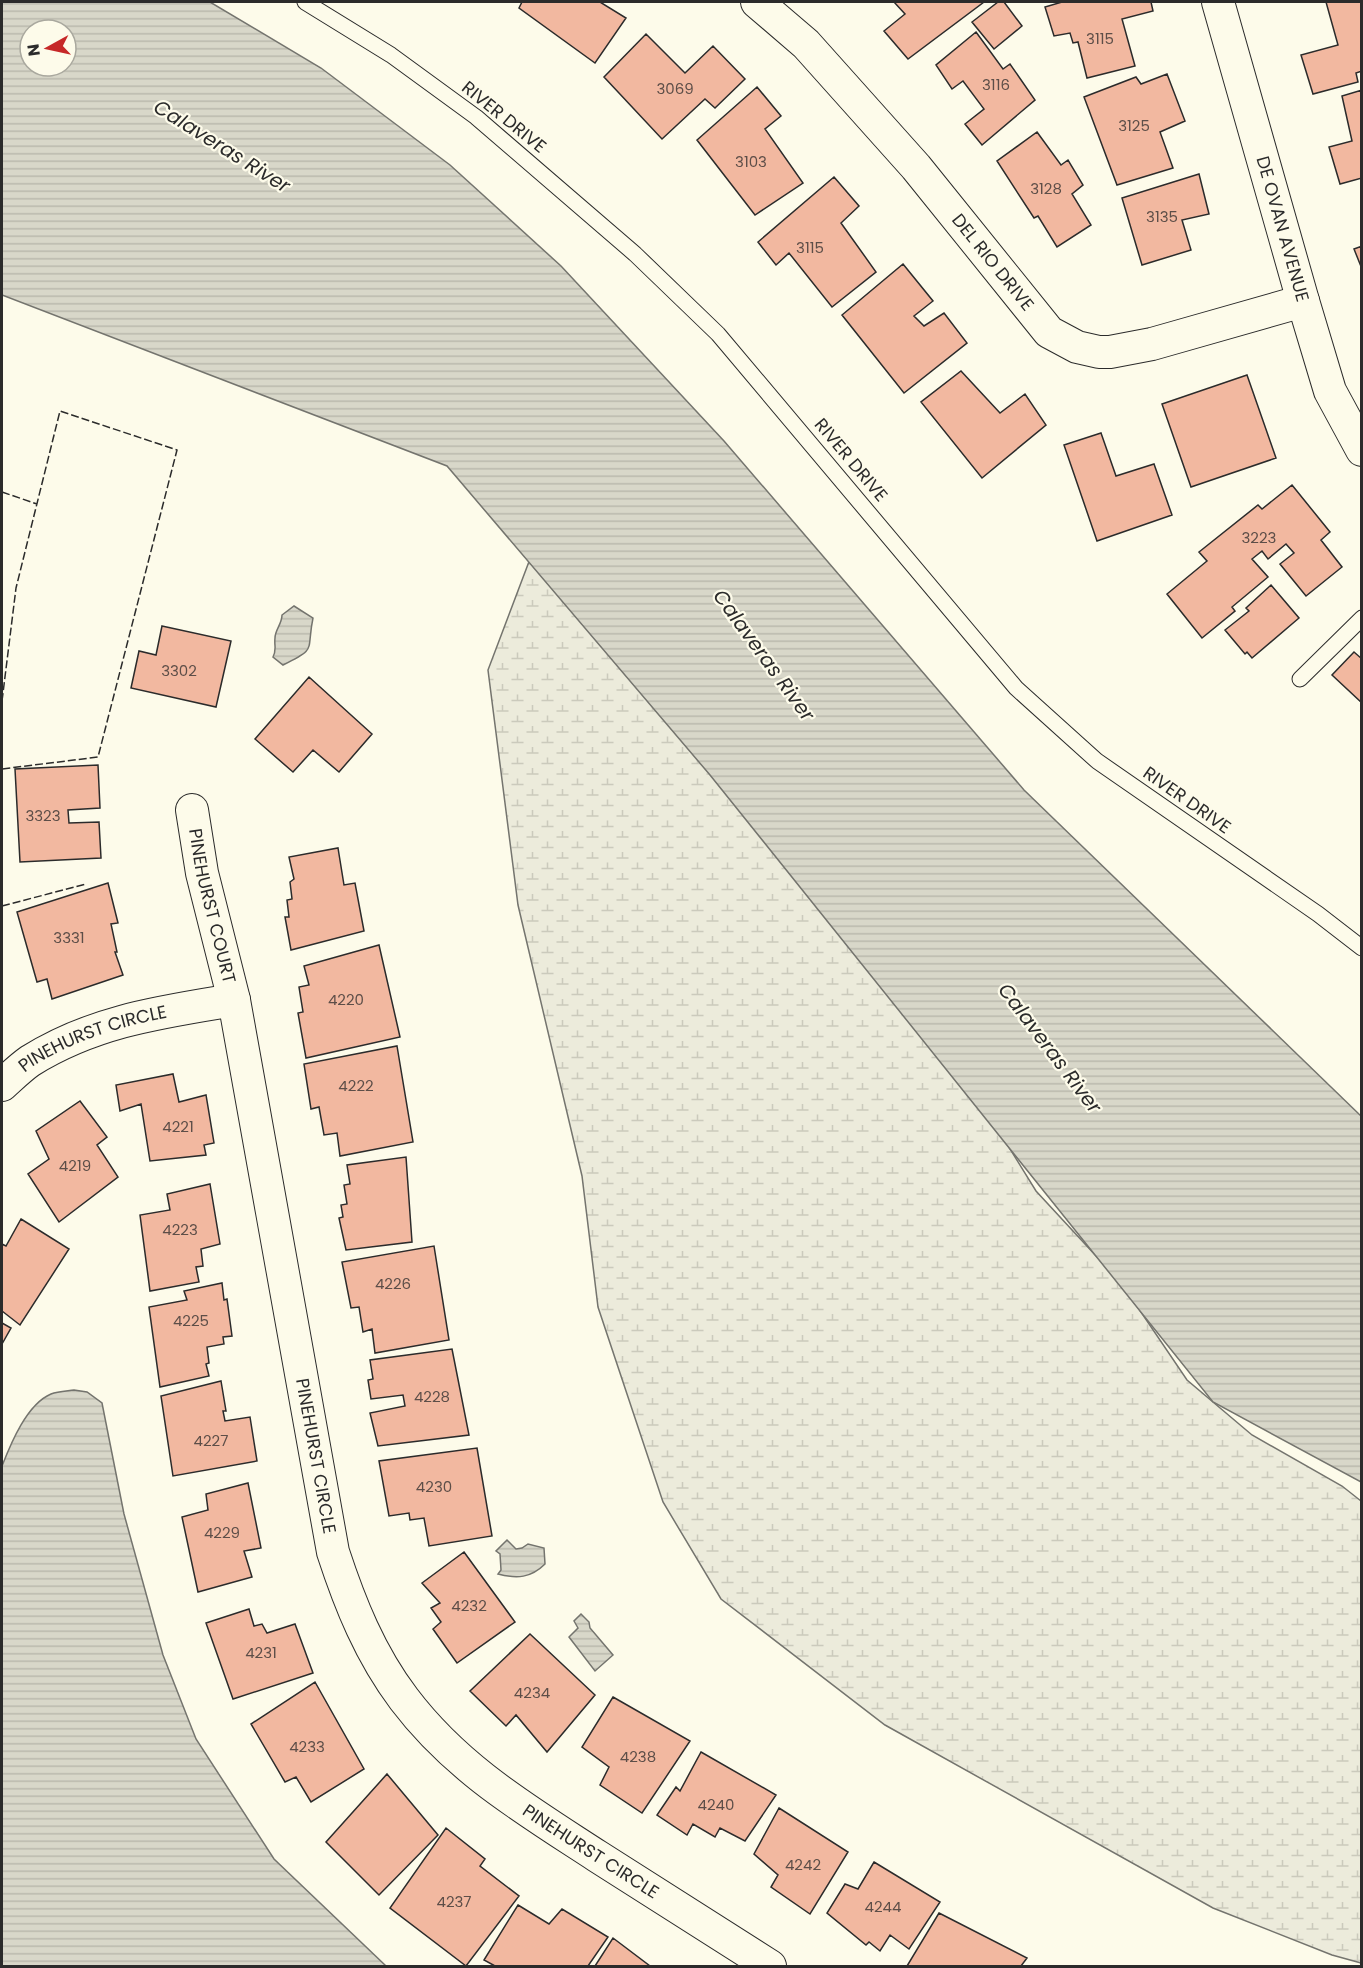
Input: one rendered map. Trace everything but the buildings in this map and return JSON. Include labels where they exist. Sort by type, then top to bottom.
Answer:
[{"type":"street","name":"DEL RIO DRIVE","points":[[757,2],[806,44],[916,167],[1048,332],[1077,347],[1110,352],[1152,344],[1303,301]]},
{"type":"street","name":"DE OVAN AVENUE","points":[[1218,2],[1330,391],[1362,450]]},
{"type":"street","name":"PINEHURST COURT","points":[[192,810],[202,873],[234,1000]]},
{"type":"street","name":"PINEHURST CIRCLE","points":[[2,1085],[28,1062],[72,1038],[137,1017],[234,1000],[333,1552],[351,1605],[373,1651],[410,1706],[436,1737],[477,1776],[771,1966]]},
{"type":"lane","name":"RIVER DRIVE","points":[[305,2],[391,55],[476,117],[635,254],[710,326],[1016,688],[1097,761],[1318,914],[1362,948]]},
{"type":"lane","points":[[1300,679],[1362,618]]},
{"type":"green space","points":[[530,559],[958,1065],[1036,1191],[1122,1284],[1187,1380],[1252,1435],[1342,1486],[1361,1501],[1361,1963],[1332,1955],[1213,1908],[885,1725],[721,1599],[663,1502],[598,1307],[582,1176],[518,905],[488,670]]},
{"type":"water","name":"Calaveras River","points":[[2,2],[210,2],[321,68],[450,165],[561,266],[724,441],[1024,790],[1361,1116],[1361,1482],[1213,1402],[710,775],[447,466],[2,295]]},
{"type":"water","points":[[294,606],[313,618],[310,643],[306,651],[283,665],[273,657],[275,635],[282,615]]},
{"type":"water","points":[[74,1390],[87,1392],[102,1403],[124,1514],[163,1655],[196,1739],[274,1859],[386,1966],[2,1966],[2,1466],[21,1425],[34,1406],[51,1394]]},
{"type":"water","points":[[507,1540],[516,1549],[528,1544],[544,1548],[545,1564],[529,1575],[511,1577],[498,1574],[501,1570],[500,1554],[496,1551]]},
{"type":"water","points":[[581,1614],[613,1655],[595,1671],[569,1637],[578,1628],[574,1621]]},
{"type":"fence","points":[[2,701],[16,588],[60,411],[177,450],[98,757],[2,769]]},
{"type":"fence","points":[[2,492],[37,504]]},
{"type":"fence","points":[[2,906],[86,884]]}]
